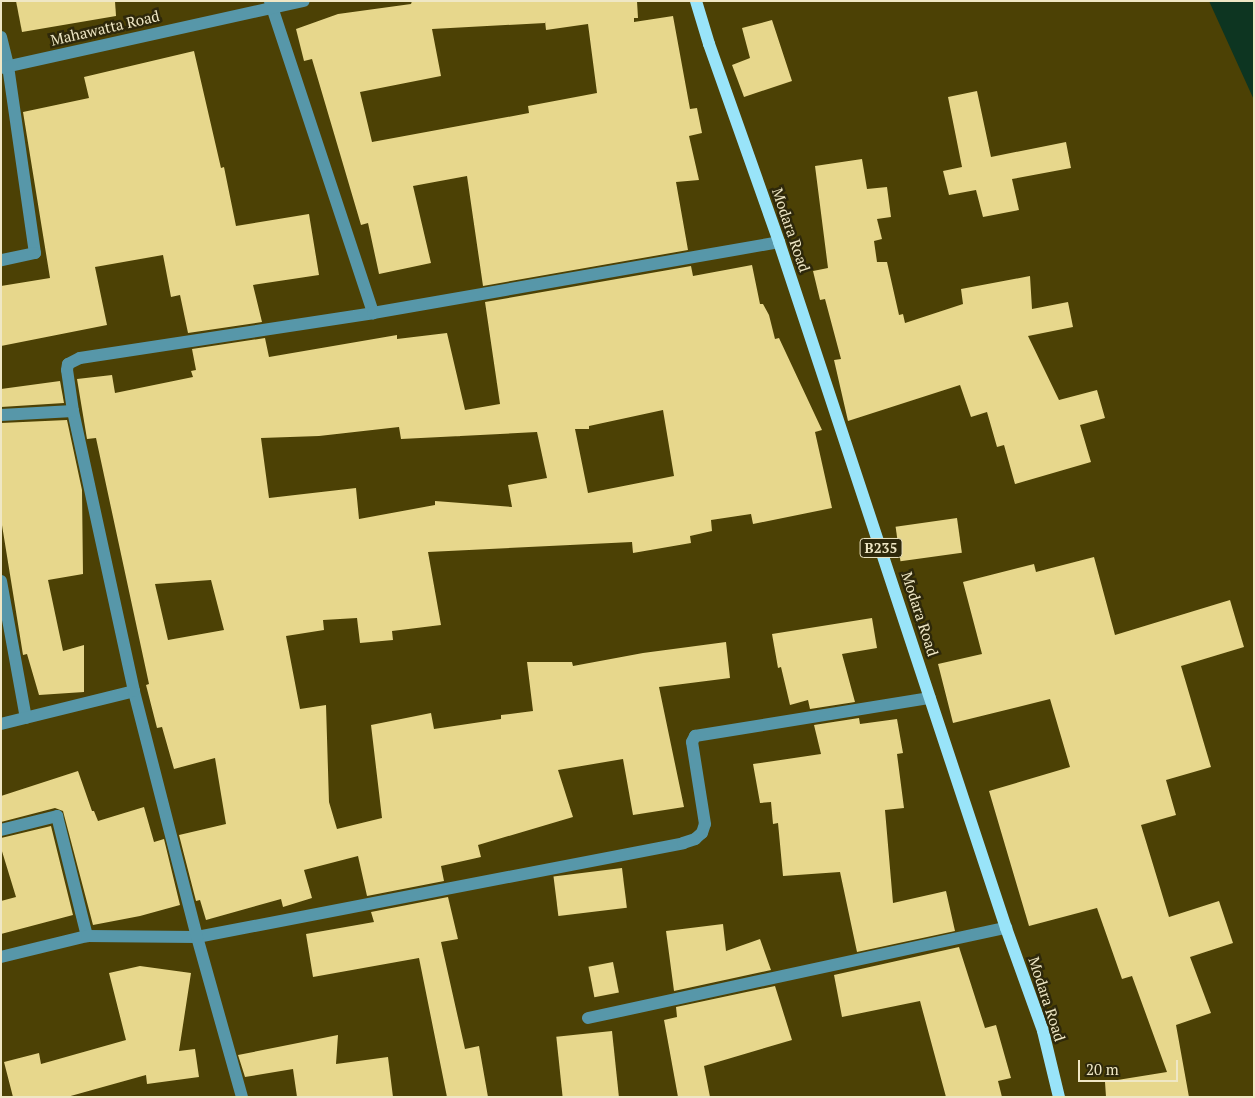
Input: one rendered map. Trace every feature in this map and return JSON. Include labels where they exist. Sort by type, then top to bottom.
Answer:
[{"type":"main road","name":"Modara Road","points":[[696,1],[712,53],[779,242],[1042,1032],[1059,1097]]},
{"type":"street","name":"Mahawatta Road","points":[[5,67],[271,4],[304,1]]},
{"type":"street","points":[[271,4],[373,313]]},
{"type":"street","points":[[1,37],[35,253],[1,260]]},
{"type":"street","points":[[242,1097],[197,938],[134,691],[73,411],[67,370],[72,360],[373,313],[779,242]]},
{"type":"street","points":[[1,415],[73,411]]},
{"type":"street","points":[[1,581],[26,718]]},
{"type":"street","points":[[1,724],[134,691]]},
{"type":"street","points":[[1,957],[87,936],[197,938],[695,839],[702,833],[705,824],[692,742],[695,736],[930,698]]},
{"type":"street","points":[[1,830],[57,816],[87,936]]},
{"type":"street","points":[[588,1018],[1006,928]]},
{"type":"shaded area","points":[[1209,1],[1254,1],[1254,100]]},
{"type":"building","points":[[16,1],[115,1],[116,16],[22,32]]},
{"type":"building","points":[[412,1],[637,1],[638,18],[634,18],[634,22],[673,16],[690,109],[697,108],[702,133],[689,136],[699,180],[676,182],[688,250],[483,286],[467,176],[413,186],[431,263],[379,274],[368,223],[361,225],[312,59],[304,61],[296,29],[338,14],[411,4]],"holes":[[[545,21],[546,30],[588,24],[597,93],[528,106],[529,113],[372,142],[360,92],[441,76],[432,29],[545,23]]]},
{"type":"building","points":[[772,20],[792,81],[744,97],[732,65],[750,58],[742,28]]},
{"type":"building","points":[[194,51],[221,168],[224,167],[236,226],[309,214],[319,275],[253,285],[262,322],[188,333],[180,295],[171,297],[163,255],[95,267],[107,325],[1,346],[1,286],[50,278],[23,112],[89,98],[84,77]]},
{"type":"building","points":[[977,91],[991,157],[1066,142],[1071,168],[1012,179],[1019,210],[983,217],[976,190],[949,195],[943,171],[962,167],[948,97]]},
{"type":"building","points":[[862,159],[867,189],[887,187],[891,217],[877,219],[882,239],[874,241],[877,262],[887,262],[899,315],[903,314],[905,323],[963,304],[961,289],[1030,276],[1032,309],[1068,302],[1073,327],[1028,336],[1059,400],[1097,390],[1105,418],[1080,425],[1091,462],[1015,484],[1004,445],[997,447],[987,412],[971,417],[960,385],[848,421],[834,360],[841,359],[825,299],[820,300],[813,271],[828,268],[815,166]]},
{"type":"building","points":[[752,265],[760,304],[763,304],[769,315],[775,339],[779,338],[822,430],[815,432],[832,508],[753,524],[751,514],[711,520],[712,531],[690,536],[691,543],[633,553],[632,542],[428,552],[441,625],[392,631],[393,640],[360,643],[357,618],[323,620],[324,630],[286,636],[300,709],[326,705],[329,802],[337,829],[382,818],[371,725],[431,713],[434,729],[501,719],[501,715],[533,711],[527,662],[572,662],[573,666],[643,653],[726,642],[730,678],[659,687],[684,807],[633,815],[623,759],[558,770],[573,817],[478,845],[481,857],[441,866],[444,881],[367,896],[358,856],[304,870],[312,898],[283,907],[281,899],[206,920],[200,900],[196,901],[179,835],[226,824],[215,758],[174,769],[162,727],[157,728],[146,685],[149,684],[96,438],[87,439],[77,379],[112,375],[115,393],[193,377],[191,371],[196,370],[192,349],[265,338],[269,357],[397,335],[397,339],[447,333],[465,410],[500,404],[485,302],[691,266],[693,276]],"holes":[[[663,410],[674,476],[588,493],[575,429],[589,429],[589,426]],[[399,427],[401,439],[537,432],[547,478],[508,485],[512,507],[435,501],[435,505],[359,519],[356,488],[269,498],[261,438],[319,436]],[[211,580],[224,630],[168,640],[155,584]]]},
{"type":"building","points":[[60,381],[64,403],[1,407],[1,389]]},
{"type":"building","points":[[67,420],[82,490],[83,574],[48,580],[63,651],[84,645],[84,692],[39,695],[27,654],[23,655],[1,519],[1,423]]},
{"type":"building","points":[[957,518],[962,553],[900,561],[896,527]]},
{"type":"building","points":[[1094,557],[1115,635],[1230,600],[1244,647],[1181,666],[1211,767],[1166,780],[1176,815],[1141,825],[1169,917],[1219,901],[1233,943],[1190,957],[1211,1013],[1176,1025],[1189,1097],[1106,1097],[1105,1082],[1167,1072],[1132,976],[1122,979],[1097,908],[1029,926],[989,791],[1070,767],[1050,699],[953,723],[938,664],[982,654],[963,582],[1034,564],[1036,572]]},
{"type":"building","points":[[872,618],[877,648],[842,654],[855,702],[810,709],[808,700],[790,705],[781,667],[778,668],[772,634]]},
{"type":"building","points":[[859,718],[860,724],[897,719],[903,753],[897,754],[904,808],[885,810],[893,903],[946,891],[955,931],[857,952],[840,872],[783,876],[778,823],[773,824],[771,802],[760,803],[753,764],[821,754],[814,725]]},
{"type":"building","points":[[78,771],[92,811],[94,811],[98,821],[144,807],[154,842],[164,839],[180,905],[140,916],[93,925],[63,811],[55,808],[1,822],[1,796]]},
{"type":"building","points":[[51,826],[73,915],[1,934],[1,901],[16,897],[1,848],[1,838]]},
{"type":"building","points":[[622,868],[627,908],[558,916],[554,876]]},
{"type":"building","points":[[448,897],[458,939],[441,942],[465,1049],[479,1046],[488,1097],[447,1097],[419,958],[313,977],[306,934],[374,922],[371,912]]},
{"type":"building","points":[[723,924],[726,951],[760,939],[771,970],[674,991],[666,931]]},
{"type":"building","points":[[959,947],[985,1028],[996,1025],[1011,1078],[998,1081],[1002,1097],[946,1097],[920,1001],[842,1017],[834,975]]},
{"type":"building","points":[[613,962],[619,992],[594,997],[588,967]]},
{"type":"building","points":[[140,966],[191,973],[179,1051],[195,1049],[199,1077],[147,1084],[146,1075],[67,1097],[13,1097],[4,1062],[39,1053],[41,1064],[126,1040],[109,973]]},
{"type":"building","points":[[775,986],[792,1040],[704,1066],[710,1097],[678,1097],[664,1020],[677,1017],[676,1007]]},
{"type":"building","points":[[612,1031],[619,1097],[563,1097],[556,1037]]},
{"type":"building","points":[[338,1035],[336,1064],[388,1057],[393,1097],[297,1097],[293,1069],[245,1077],[238,1055]]}]
